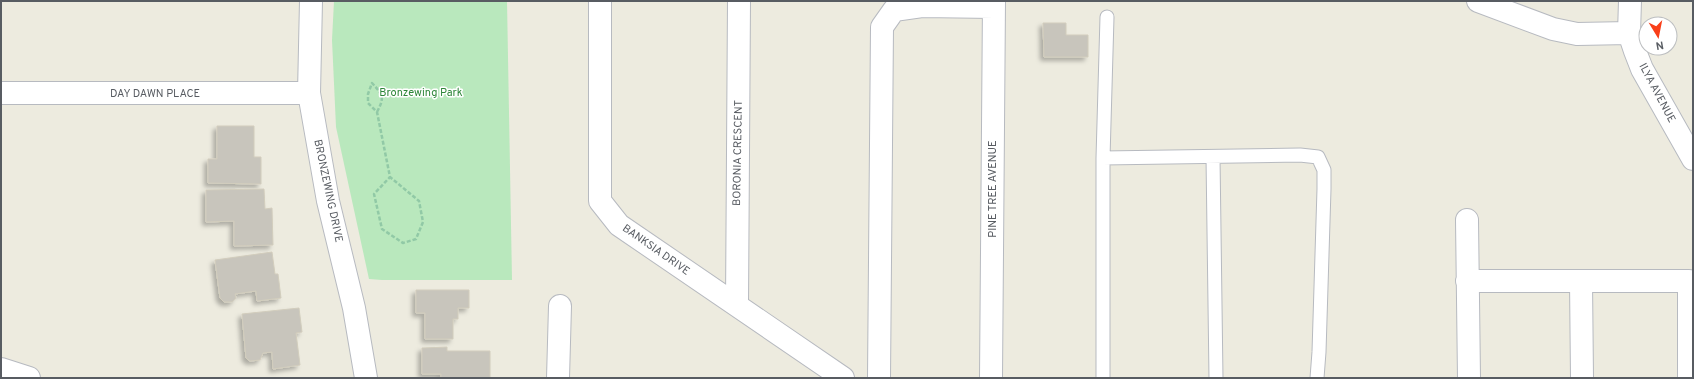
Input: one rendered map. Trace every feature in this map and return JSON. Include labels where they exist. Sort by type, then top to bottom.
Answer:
[{"type":"street","name":"BRONZEWING DRIVE","points":[[311,1],[309,93],[328,200],[354,308],[366,378]]},
{"type":"street","name":"BANKSIA DRIVE","points":[[600,1],[600,201],[619,225],[843,378]]},
{"type":"street","name":"BORONIA CRESCENT","points":[[737,305],[739,1]]},
{"type":"street","points":[[1478,1],[1553,29],[1578,34],[1629,33]]},
{"type":"street","name":"ILYA AVENUE","points":[[1630,1],[1629,33],[1642,69],[1693,159]]},
{"type":"street","points":[[880,378],[882,27],[894,10],[922,6],[994,4]]},
{"type":"street","name":"PINE TREE AVENUE","points":[[991,378],[994,4]]},
{"type":"street","name":"DAY DAWN PLACE","points":[[1,93],[309,93]]},
{"type":"street","points":[[1468,220],[1467,281],[1469,378]]},
{"type":"street","points":[[1467,281],[1689,281],[1689,378]]},
{"type":"street","points":[[1581,281],[1582,378]]},
{"type":"street","points":[[558,378],[560,306]]},
{"type":"street","points":[[1,369],[29,378]]},
{"type":"lane","points":[[1103,378],[1103,158],[1106,17]]},
{"type":"lane","points":[[1103,158],[1300,155],[1318,157],[1324,170],[1324,189],[1320,352],[1317,378]]},
{"type":"lane","points":[[1213,157],[1216,378]]},
{"type":"path","points":[[377,112],[383,101],[382,94],[372,83],[368,94],[368,103],[377,112],[390,177],[419,201],[423,222],[416,239],[403,243],[382,229],[374,194],[390,177]]},
{"type":"green space","name":"Bronzewing Park","points":[[334,1],[507,1],[512,280],[369,279],[336,127],[332,40]]},
{"type":"building","points":[[1043,23],[1066,23],[1066,35],[1088,35],[1088,57],[1044,57]]},
{"type":"building","points":[[217,126],[254,126],[254,157],[261,157],[261,184],[208,183],[208,159],[217,159]]},
{"type":"building","points":[[264,189],[265,209],[272,208],[273,245],[234,246],[234,221],[206,222],[206,190]]},
{"type":"building","points":[[272,252],[275,274],[278,274],[281,298],[257,301],[256,291],[235,294],[236,298],[232,302],[224,302],[220,298],[215,260]]},
{"type":"building","points":[[416,290],[469,290],[469,308],[458,308],[458,319],[453,319],[453,339],[425,339],[425,313],[416,313]]},
{"type":"building","points":[[299,308],[302,332],[296,333],[300,365],[273,369],[272,352],[263,353],[260,360],[250,361],[246,358],[242,314]]},
{"type":"building","points":[[447,347],[447,351],[490,351],[490,378],[441,378],[441,374],[422,374],[422,348]]}]
